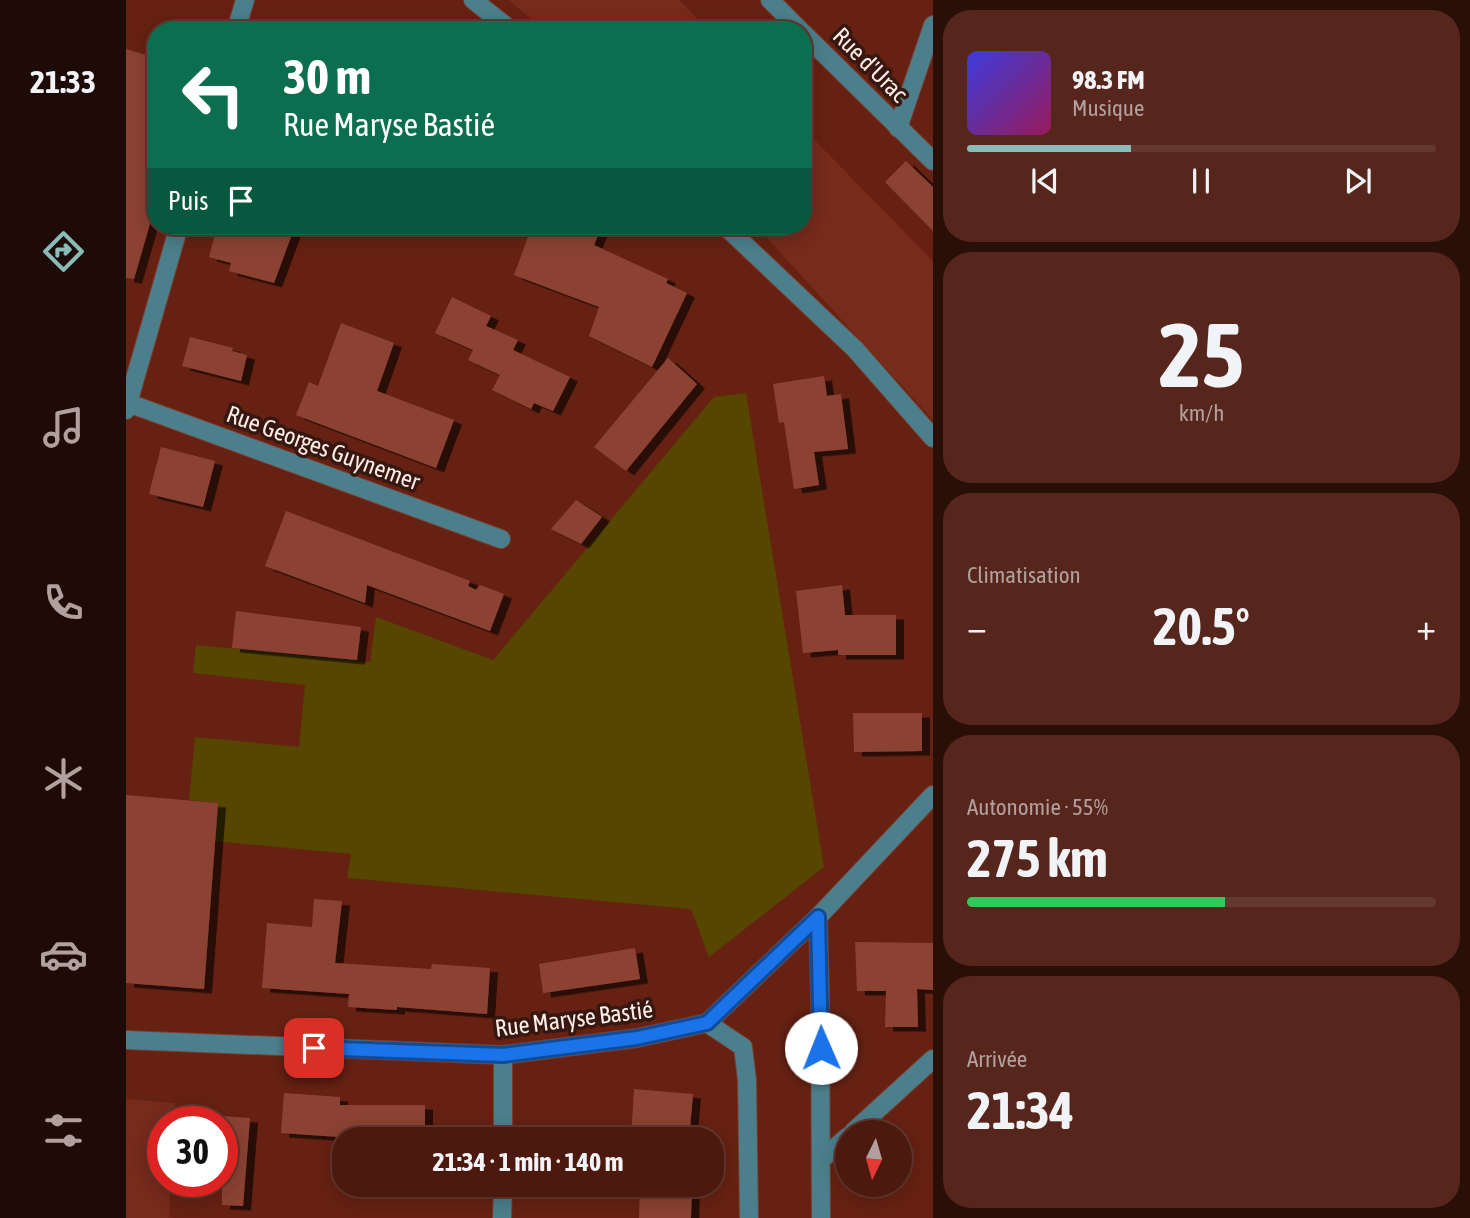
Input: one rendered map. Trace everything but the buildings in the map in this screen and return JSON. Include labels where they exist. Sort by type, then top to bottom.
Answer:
[{"type":"street","points":[[239,21],[245,0]]},
{"type":"street","points":[[473,0],[500,21]]},
{"type":"street","name":"Rue d'Urac","points":[[770,0],[792,21]]},
{"type":"street","points":[[898,128],[933,25]]},
{"type":"street","name":"Rue d'Urac","points":[[812,41],[933,161]]},
{"type":"street","points":[[127,406],[134,352],[176,235]]},
{"type":"street","points":[[735,235],[855,349],[933,438]]},
{"type":"street","name":"Rue Georges Guynemer","points":[[127,406],[501,538]]},
{"type":"street","points":[[749,1218],[747,1080],[743,1047],[707,1023],[818,917],[933,795]]},
{"type":"street","points":[[818,917],[821,1218]]},
{"type":"street","name":"Rue Maryse Bastié","points":[[126,1040],[503,1055],[637,1038],[707,1023]]},
{"type":"street","points":[[503,1055],[503,1127]]},
{"type":"street","points":[[866,1120],[933,1059]]},
{"type":"street","points":[[822,1159],[835,1148]]},
{"type":"street","points":[[502,1218],[503,1197]]},
{"type":"shaded area","points":[[509,0],[679,0],[699,21],[533,21]]},
{"type":"shaded area","points":[[812,137],[933,261],[933,420],[764,235],[812,235]]},
{"type":"shaded area","points":[[746,393],[824,867],[709,957],[691,909],[347,878],[351,854],[214,841],[218,803],[189,800],[195,737],[299,747],[305,685],[193,673],[196,645],[370,662],[376,617],[493,660],[714,397]]},
{"type":"shaded area","points":[[126,1099],[175,1103],[175,1106],[147,1106],[147,1197],[170,1197],[169,1217],[178,1218],[126,1218]]},
{"type":"route","points":[[314,1048],[503,1055],[637,1038],[707,1023],[818,917],[821,1048]]}]
